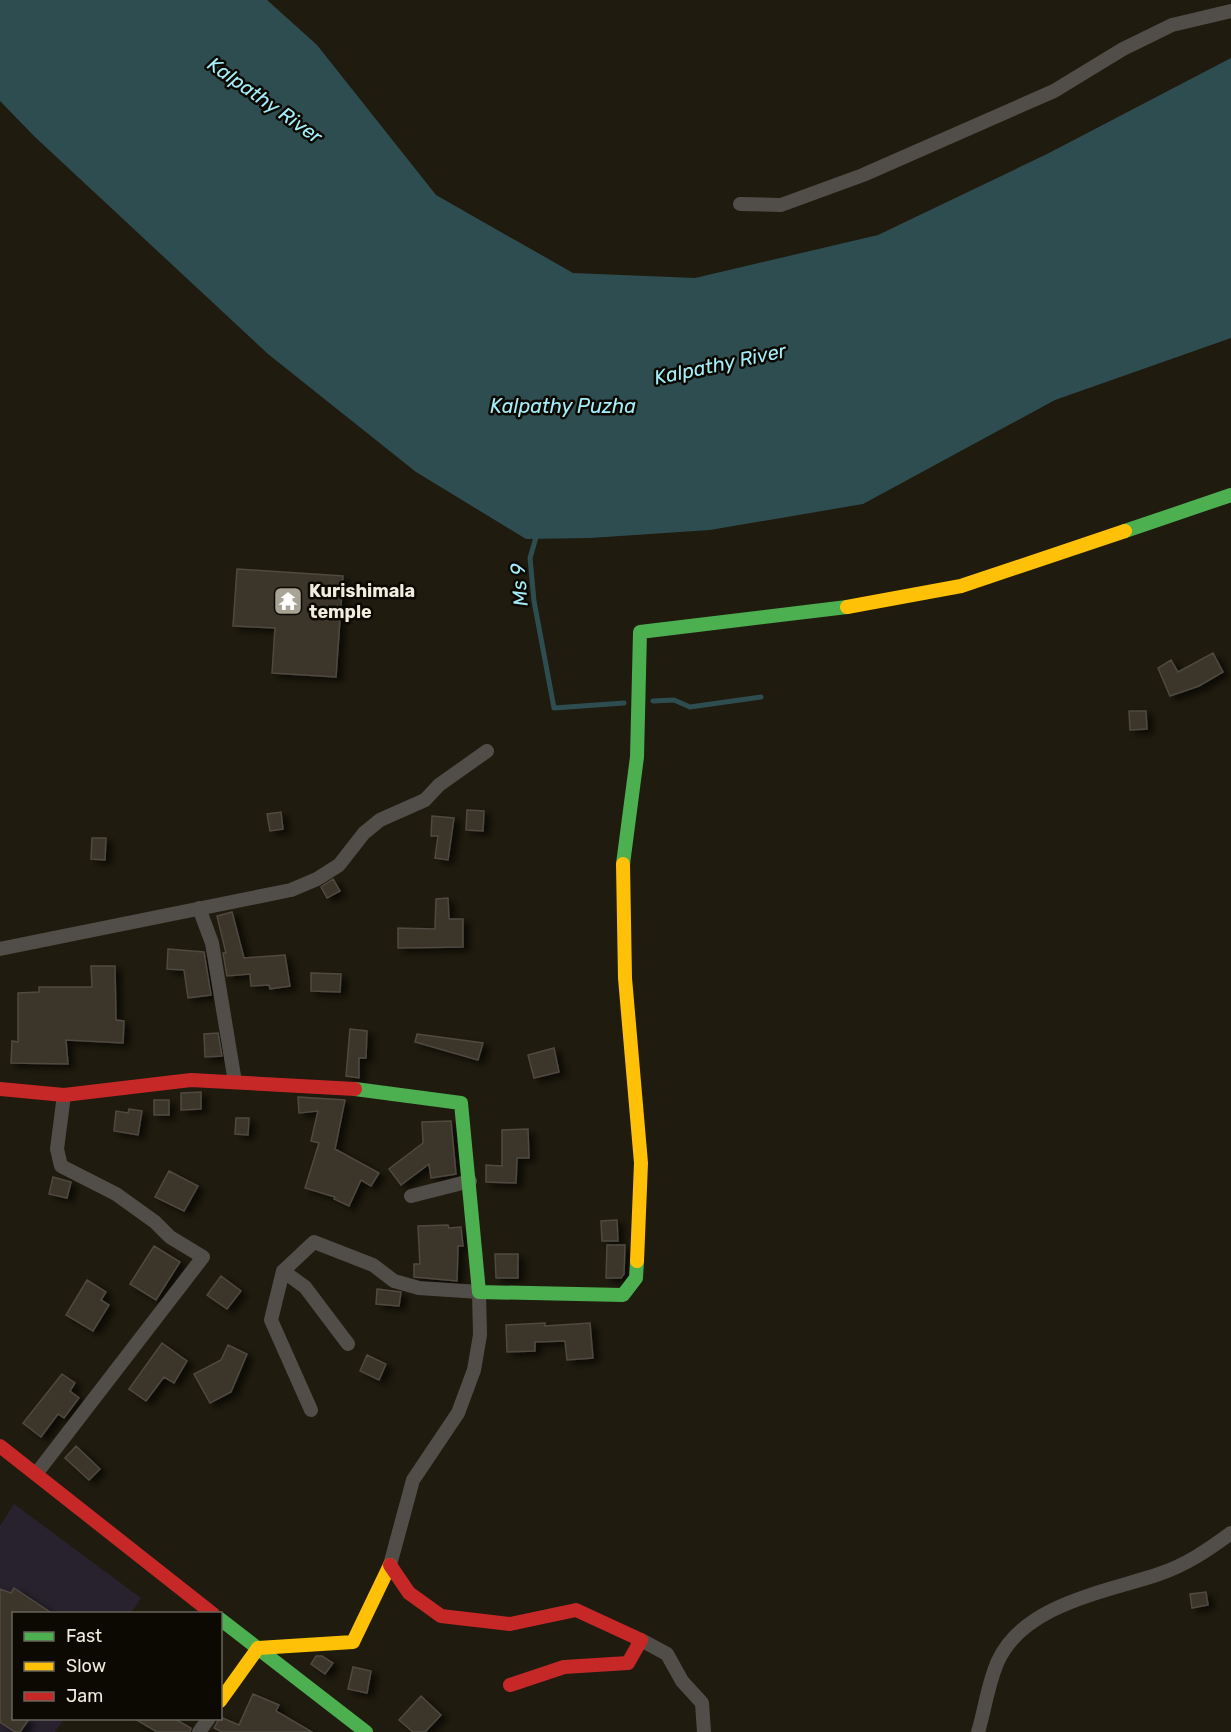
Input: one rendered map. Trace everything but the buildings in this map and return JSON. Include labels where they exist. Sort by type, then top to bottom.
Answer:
[{"type":"street","points":[[740,204],[781,205],[863,175],[1054,91],[1123,49],[1172,25],[1231,11]]},
{"type":"street","points":[[311,1410],[271,1320],[283,1270],[314,1242],[373,1265],[394,1281],[419,1288],[479,1292],[623,1295],[636,1278],[641,1163],[625,978],[623,860],[637,757],[640,632],[875,604],[961,586],[1231,495]]},
{"type":"street","points":[[0,949],[291,890],[317,879],[339,864],[364,833],[380,820],[425,800],[439,785],[488,751]]},
{"type":"street","points":[[199,908],[212,943],[235,1082]]},
{"type":"street","points":[[0,1089],[64,1095],[191,1080],[331,1086],[461,1103],[470,1181],[480,1335],[474,1370],[458,1413],[413,1480],[390,1565],[352,1642],[258,1648]]},
{"type":"street","points":[[36,1474],[203,1257],[170,1237],[155,1222],[116,1194],[61,1166],[57,1149],[64,1095]]},
{"type":"street","points":[[411,1196],[470,1181]]},
{"type":"street","points":[[283,1270],[305,1287],[348,1344]]},
{"type":"street","points":[[0,1446],[210,1612]]},
{"type":"street","points":[[978,1732],[998,1660],[1022,1627],[1093,1592],[1160,1574],[1194,1559],[1231,1533]]},
{"type":"street","points":[[390,1565],[409,1593],[441,1616],[510,1624],[576,1610],[641,1640],[667,1654],[682,1681],[702,1702],[704,1732]]},
{"type":"street","points":[[222,1621],[366,1732]]},
{"type":"street","points":[[510,1685],[564,1667],[628,1663],[641,1640]]},
{"type":"street","points":[[222,1698],[258,1648]]},
{"type":"street","points":[[199,1732],[208,1720]]},
{"type":"shaded area","points":[[14,1504],[141,1598],[132,1612],[12,1612],[12,1720],[63,1720],[55,1732],[0,1732],[0,1526]]},
{"type":"water","name":"Kalpathy Puzha","points":[[0,0],[267,0],[317,45],[436,195],[573,273],[695,278],[878,235],[1047,154],[1231,58],[1231,338],[1055,400],[863,504],[710,530],[590,538],[526,539],[416,472],[268,354],[35,137],[0,101]]},
{"type":"waterway","name":"Ms 9","points":[[537,534],[530,558],[534,601],[554,708],[624,703]]},
{"type":"waterway","name":"Ms 9","points":[[653,701],[674,700],[690,707],[761,697]]},
{"type":"traffic: fast","points":[[1125,531],[1231,495]]},
{"type":"traffic: fast","points":[[623,864],[637,757],[640,632],[847,607]]},
{"type":"traffic: fast","points":[[355,1089],[461,1103],[479,1292],[623,1295],[636,1278],[637,1261]]},
{"type":"traffic: fast","points":[[222,1621],[366,1732]]},
{"type":"traffic: slow","points":[[847,607],[961,586],[1125,531]]},
{"type":"traffic: slow","points":[[623,864],[625,978],[641,1163],[637,1261]]},
{"type":"traffic: slow","points":[[222,1698],[258,1648],[353,1642],[390,1565]]},
{"type":"traffic: jam","points":[[0,1089],[64,1095],[191,1080],[355,1089]]},
{"type":"traffic: jam","points":[[0,1446],[210,1612]]},
{"type":"traffic: jam","points":[[390,1565],[409,1593],[441,1616],[510,1624],[576,1610],[641,1640],[628,1663],[564,1667],[510,1685]]},
{"type":"place","name":"Kurishimala temple","points":[[288,601]]},
{"type":"water label","name":"Kalpathy River","points":[[265,100]]},
{"type":"water label","name":"Kalpathy River","points":[[720,364]]}]
